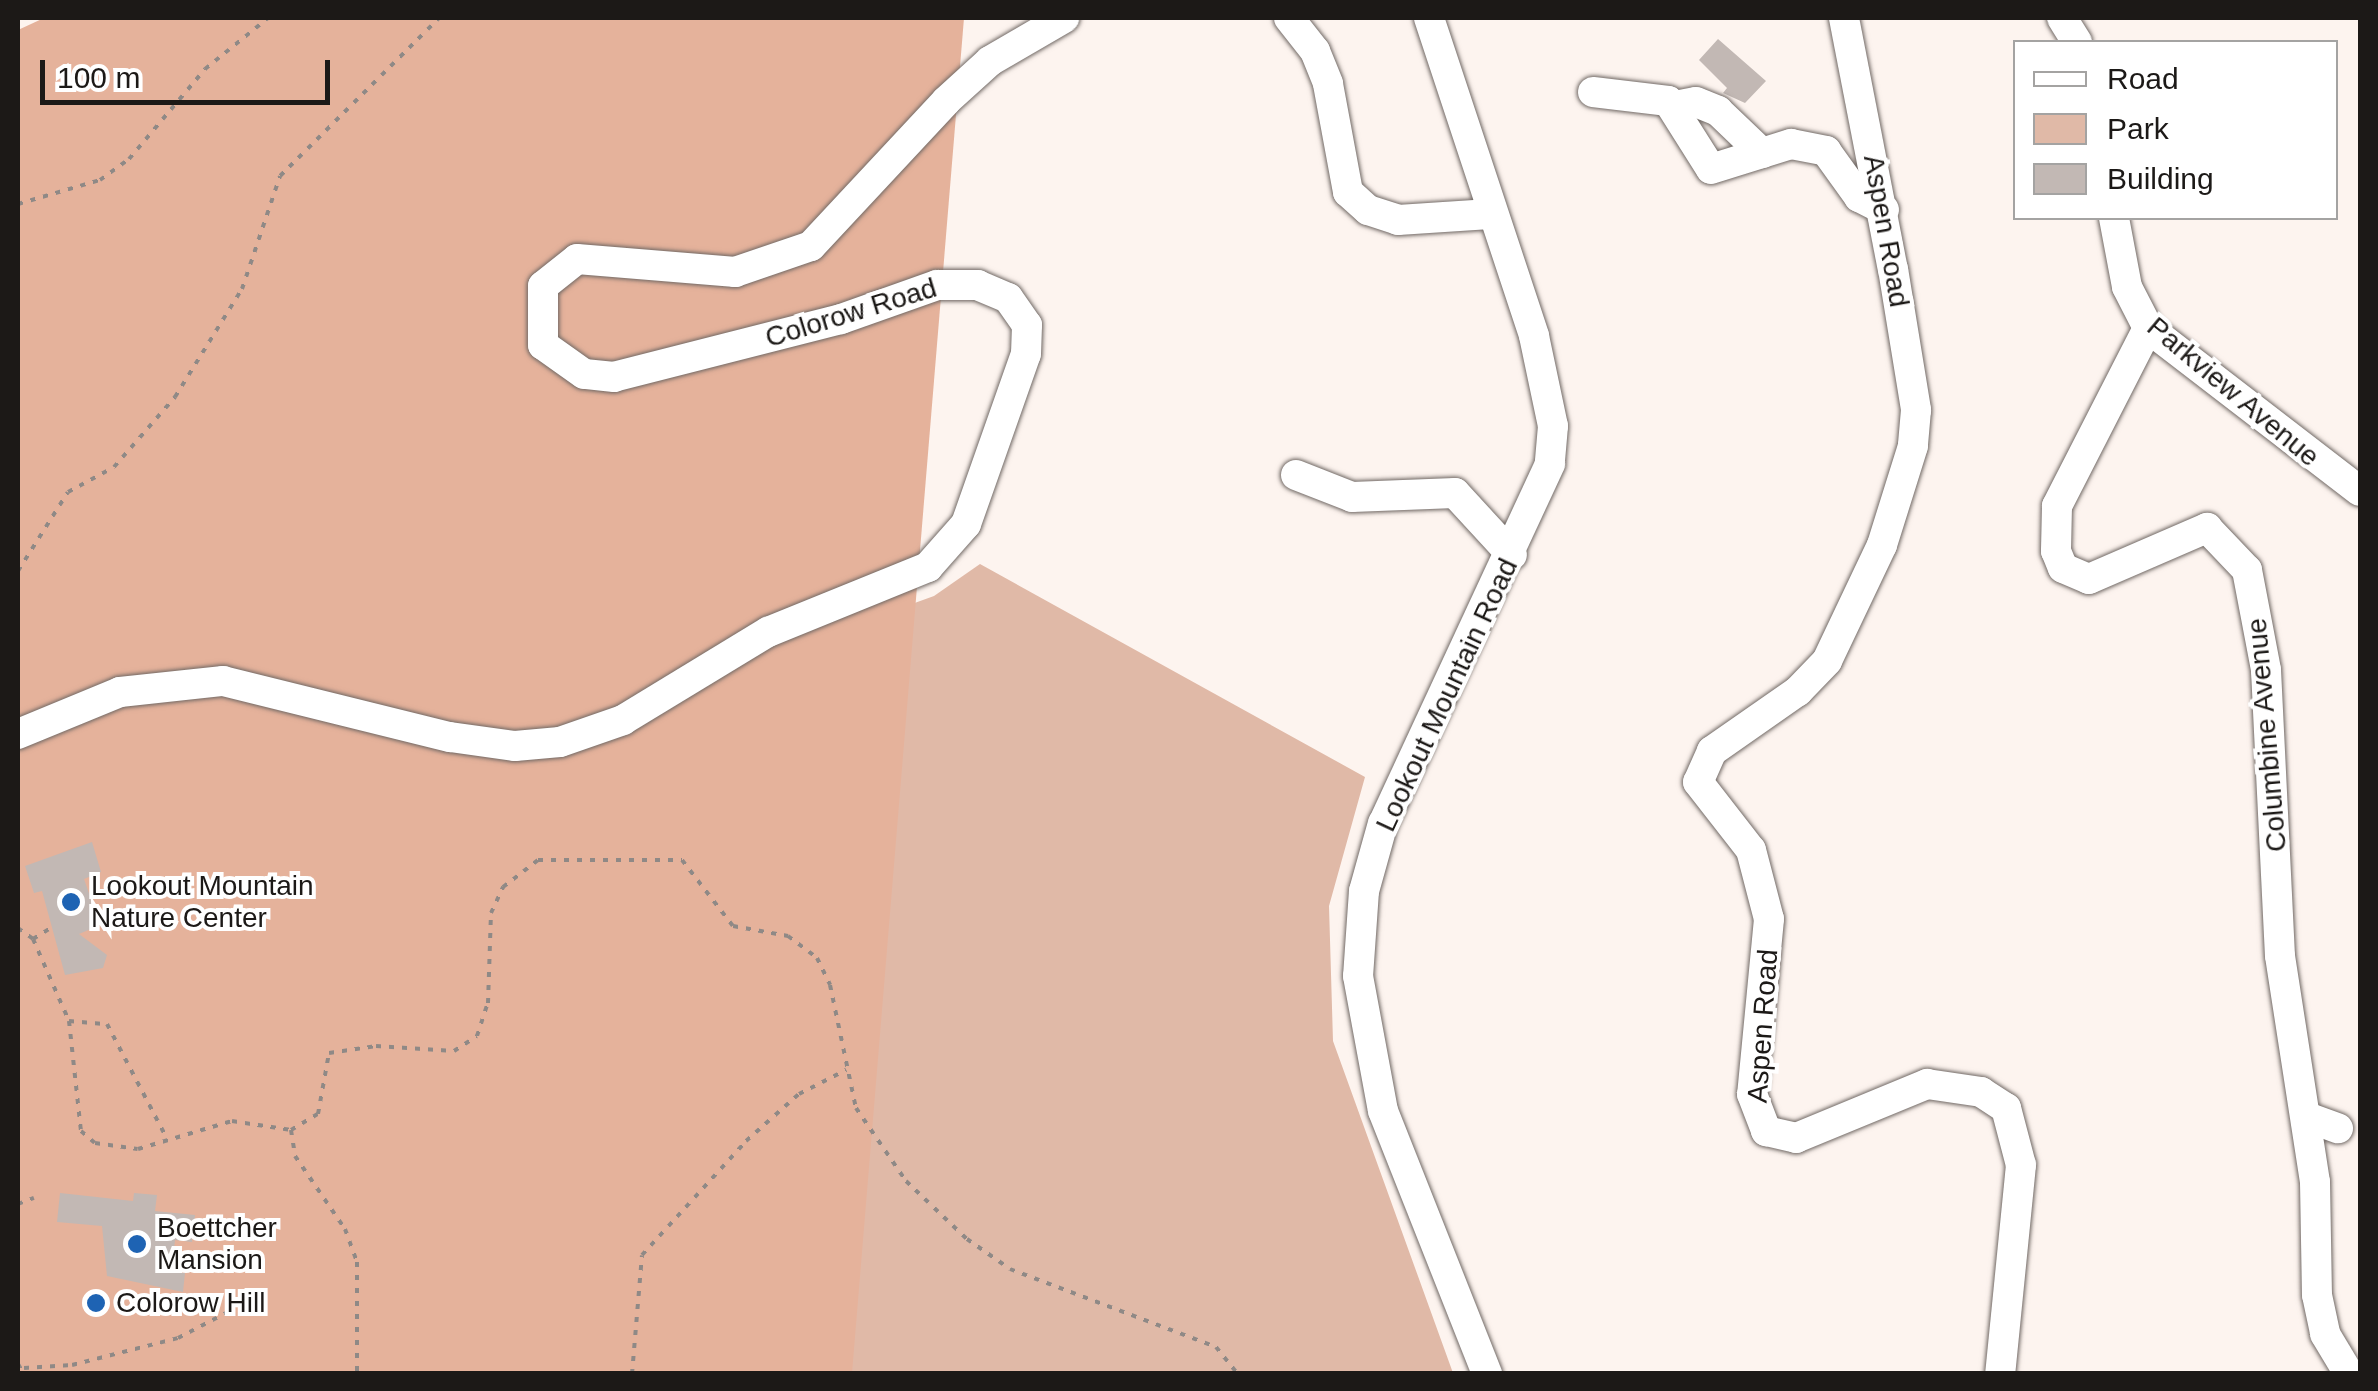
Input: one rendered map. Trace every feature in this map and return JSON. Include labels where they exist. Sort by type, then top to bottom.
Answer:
[{"type":"street","name":"Colorow Road","points":[[18,734],[120,692],[223,682],[308,696],[450,737],[515,746],[560,742],[623,720],[768,632],[928,567],[966,524],[1026,354],[1028,325],[1008,298],[978,285],[937,286],[841,319],[614,377],[563,365],[543,345],[543,286],[577,260],[735,272],[811,246],[946,100],[990,61],[1064,18]]},
{"type":"street","points":[[1290,18],[1315,50],[1328,84],[1348,192],[1398,220],[1490,214]]},
{"type":"street","name":"Lookout Mountain Road","points":[[1429,18],[1490,214],[1534,336],[1553,426],[1546,478],[1383,823],[1357,938],[1369,1066],[1488,1374]]},
{"type":"street","name":"Aspen Road","points":[[1844,18],[1884,210],[1916,410],[1913,446],[1882,545],[1827,661],[1798,691],[1712,750],[1698,782],[1752,850],[1770,918],[1752,1094],[1766,1131],[1796,1138],[1928,1084],[1982,1092],[2006,1108],[2021,1165],[2000,1374]]},
{"type":"street","points":[[2062,18],[2076,40]]},
{"type":"street","points":[[1593,92],[1675,106],[1696,102],[1718,111],[1762,154]]},
{"type":"street","points":[[1675,106],[1710,169],[1791,144],[1826,151],[1859,198],[1884,210]]},
{"type":"street","name":"Parkview Avenue","points":[[2114,220],[2127,287],[2148,328],[2360,492]]},
{"type":"street","name":"Columbine Avenue","points":[[2148,328],[2057,506],[2056,551],[2063,568],[2088,579],[2207,528],[2247,570],[2266,670],[2280,956],[2307,1117],[2317,1295],[2325,1334],[2350,1374]]},
{"type":"street","points":[[1296,475],[1352,497],[1455,494],[1512,556]]},
{"type":"street","points":[[2307,1117],[2338,1128]]},
{"type":"path","points":[[18,204],[100,180],[129,160],[204,69],[268,18]]},
{"type":"path","points":[[18,571],[68,492],[114,467],[175,397],[242,290],[280,176],[439,18]]},
{"type":"path","points":[[18,928],[33,939],[69,1021],[81,1131],[95,1142],[138,1149],[232,1121],[291,1130],[318,1114],[330,1053],[376,1046],[454,1051],[477,1036],[488,1003],[491,912],[503,886],[538,860],[682,860],[733,926],[788,936],[817,958],[830,985],[856,1108],[898,1169],[981,1251],[1216,1347],[1238,1374]]},
{"type":"path","points":[[33,939],[52,927]]},
{"type":"path","points":[[69,1021],[107,1024],[166,1138]]},
{"type":"path","points":[[632,1374],[640,1348],[634,1275],[642,1254],[746,1141],[799,1094],[846,1070]]},
{"type":"path","points":[[291,1130],[296,1156],[345,1229],[358,1262],[358,1374]]},
{"type":"path","points":[[18,1204],[34,1198]]},
{"type":"path","points":[[18,1364],[24,1371],[72,1365],[159,1343],[226,1313]]},
{"type":"green space","points":[[980,564],[1365,777],[1329,906],[1333,1041],[1453,1373],[18,1373],[18,762],[790,648],[934,596]]},
{"type":"shaded area","points":[[44,18],[964,18],[852,1373],[18,1373],[18,30]]},
{"type":"building","points":[[1718,39],[1766,81],[1745,103],[1723,93],[1727,88],[1699,60]]},
{"type":"building","name":"Lookout Mountain Nature Center","points":[[92,842],[101,872],[84,879],[100,925],[79,934],[107,955],[103,968],[65,975],[42,891],[34,893],[25,866]]},
{"type":"building","name":"Boettcher Mansion","points":[[60,1193],[133,1201],[134,1193],[157,1195],[155,1211],[195,1215],[192,1242],[175,1240],[172,1272],[185,1273],[183,1292],[107,1276],[102,1226],[57,1222]]},
{"type":"place","name":"Lookout Mountain Nature Center","points":[[71,902]]},
{"type":"place","name":"Boettcher Mansion","points":[[137,1244]]},
{"type":"place","name":"Colorow Hill","points":[[96,1303]]}]
